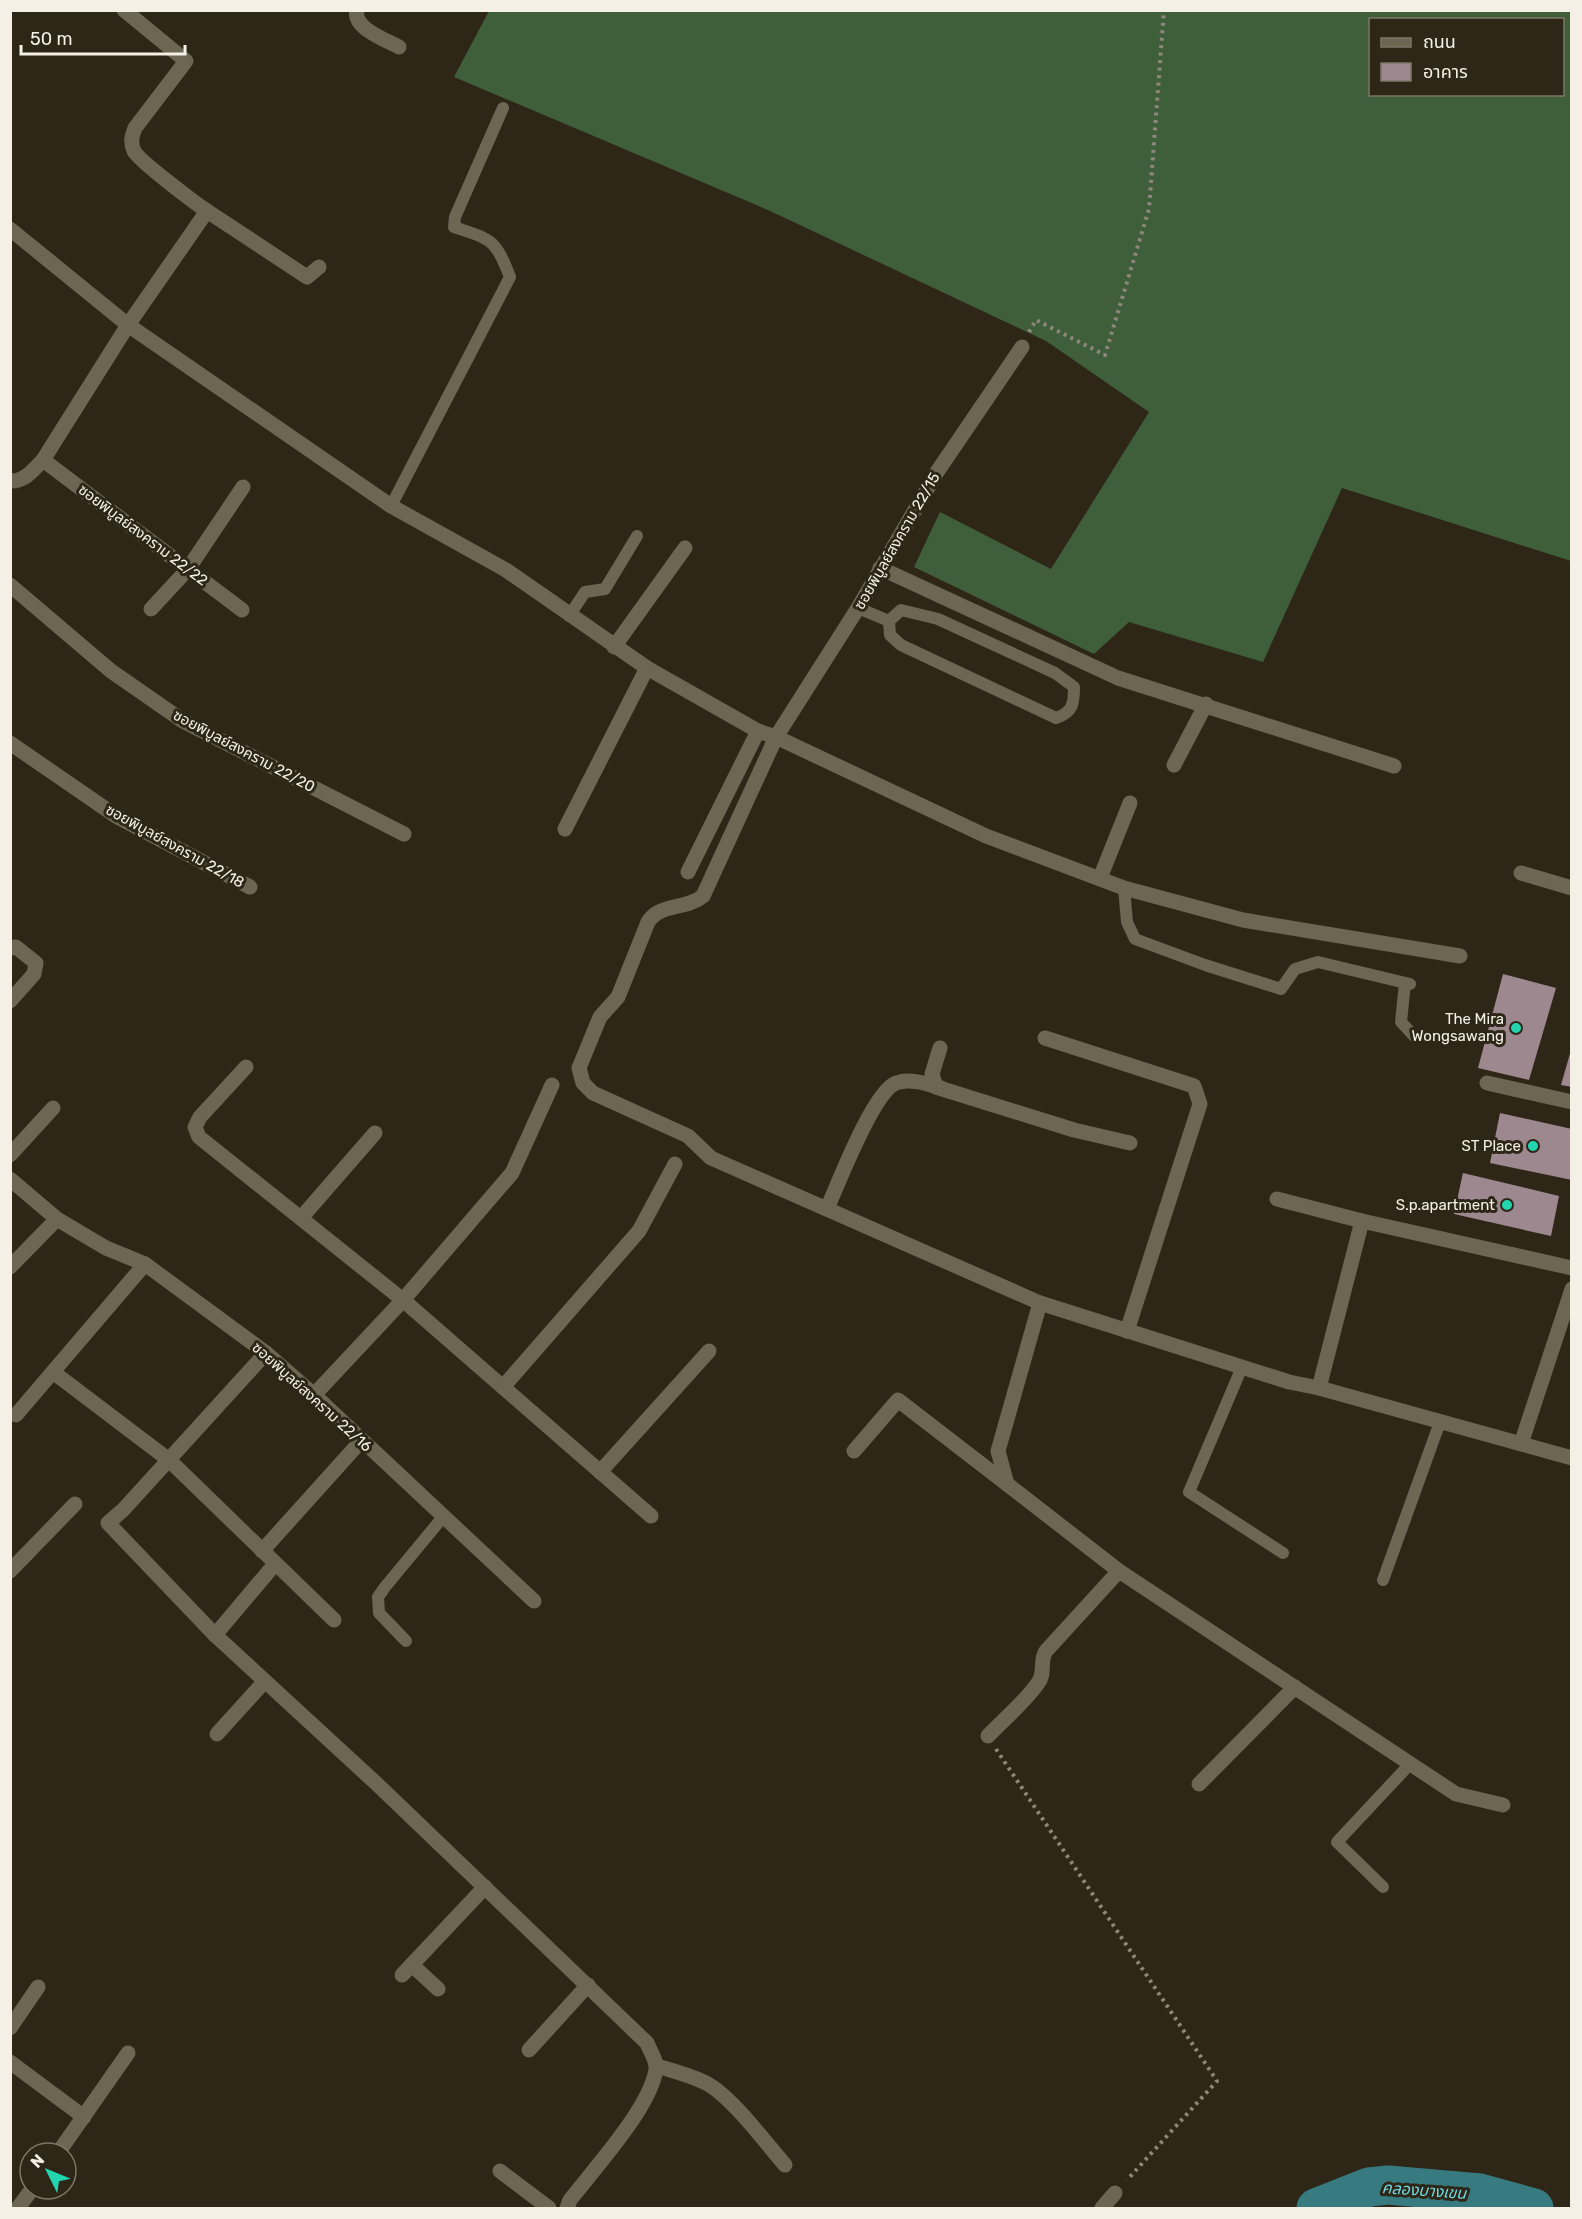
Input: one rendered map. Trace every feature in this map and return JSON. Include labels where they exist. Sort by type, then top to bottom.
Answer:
[{"type":"street","points":[[124,10],[186,61],[135,128],[131,138],[134,152],[192,201],[307,277],[319,267]]},
{"type":"street","points":[[357,10],[357,20],[364,27],[399,47]]},
{"type":"street","points":[[10,481],[16,482],[28,476],[44,460],[128,325],[207,211]]},
{"type":"street","points":[[10,229],[128,325],[391,506],[506,570],[614,647],[758,731],[776,737],[986,836],[1124,888],[1242,920],[1460,956]]},
{"type":"street","name":"ซอยพิบูลย์สงคราม 22/15","points":[[827,1209],[711,1158],[688,1136],[593,1092],[583,1083],[579,1068],[600,1017],[618,997],[648,922],[653,914],[661,910],[693,904],[703,896],[776,737],[858,608],[937,472],[1022,347]]},
{"type":"street","name":"ซอยพิบูลย์สงคราม 22/22","points":[[44,460],[242,610]]},
{"type":"street","points":[[152,609],[188,568],[243,487]]},
{"type":"street","points":[[614,647],[685,548]]},
{"type":"street","points":[[880,568],[1118,678],[1394,765]]},
{"type":"street","name":"ซอยพิบูลย์สงคราม 22/20","points":[[10,585],[111,670],[183,721],[404,834]]},
{"type":"street","points":[[565,830],[647,668]]},
{"type":"street","points":[[1174,765],[1206,704]]},
{"type":"street","points":[[688,872],[758,731]]},
{"type":"street","name":"ซอยพิบูลย์สงคราม 22/18","points":[[10,743],[116,816],[250,887]]},
{"type":"street","points":[[1100,878],[1130,803]]},
{"type":"street","points":[[1521,873],[1572,888]]},
{"type":"street","points":[[10,948],[16,947],[36,963],[34,974],[10,1001]]},
{"type":"street","points":[[1045,1038],[1194,1086],[1200,1104],[1127,1331]]},
{"type":"street","points":[[940,1048],[932,1074],[936,1086],[941,1088]]},
{"type":"street","points":[[246,1067],[200,1117],[195,1128],[200,1137],[403,1300],[651,1516]]},
{"type":"street","points":[[1130,1143],[1074,1130],[914,1081],[894,1083],[878,1101],[866,1122],[827,1209],[1040,1303],[1289,1382],[1320,1388],[1572,1458]]},
{"type":"street","points":[[1487,1083],[1572,1102]]},
{"type":"street","points":[[314,1395],[403,1300],[512,1173],[552,1085]]},
{"type":"street","points":[[10,1155],[53,1108]]},
{"type":"street","points":[[301,1218],[375,1133]]},
{"type":"street","points":[[503,1387],[639,1231],[675,1164]]},
{"type":"street","name":"ซอยพิบูลย์สงคราม 22/16","points":[[10,1179],[57,1219],[106,1248],[145,1264],[266,1353],[534,1601]]},
{"type":"street","points":[[1277,1199],[1362,1221],[1572,1268]]},
{"type":"street","points":[[10,1267],[57,1219]]},
{"type":"street","points":[[1320,1388],[1362,1221]]},
{"type":"street","points":[[16,1415],[145,1264]]},
{"type":"street","points":[[1521,1444],[1572,1289]]},
{"type":"street","points":[[1007,1484],[998,1450],[1040,1303]]},
{"type":"street","points":[[600,1472],[709,1351]]},
{"type":"street","points":[[266,1353],[108,1523],[215,1635],[485,1887],[647,2043],[657,2066],[651,2088],[633,2119],[570,2200],[567,2208]]},
{"type":"street","points":[[53,1372],[169,1460],[334,1620]]},
{"type":"street","points":[[854,1451],[898,1400],[1119,1571],[1456,1794],[1503,1805]]},
{"type":"street","points":[[262,1551],[361,1441]]},
{"type":"street","points":[[10,1571],[75,1504]]},
{"type":"street","points":[[215,1635],[274,1564]]},
{"type":"street","points":[[988,1736],[1039,1682],[1042,1676],[1041,1659],[1046,1651],[1119,1571]]},
{"type":"street","points":[[217,1734],[265,1681]]},
{"type":"street","points":[[1199,1784],[1295,1687]]},
{"type":"street","points":[[438,1989],[407,1970],[485,1887]]},
{"type":"street","points":[[529,2050],[588,1985]]},
{"type":"street","points":[[10,2028],[38,1986]]},
{"type":"street","points":[[67,2141],[128,2053]]},
{"type":"street","points":[[10,2062],[84,2117]]},
{"type":"street","points":[[657,2066],[686,2074],[708,2084],[749,2123],[785,2164]]},
{"type":"street","points":[[500,2171],[549,2208]]},
{"type":"street","points":[[1101,2208],[1115,2193]]},
{"type":"lane","points":[[391,506],[510,277],[501,254],[489,240],[454,227],[455,217],[502,108]]},
{"type":"lane","points":[[569,616],[585,592],[605,589],[637,536]]},
{"type":"lane","points":[[858,608],[889,621]]},
{"type":"lane","points":[[901,610],[938,619],[1055,673],[1074,687],[1074,704],[1068,714],[1056,718],[901,645],[890,635],[889,621],[901,610]]},
{"type":"lane","points":[[1124,888],[1127,922],[1134,939],[1205,965],[1281,989],[1295,969],[1318,962],[1408,983],[1401,1022],[1415,1036]]},
{"type":"lane","points":[[1242,1367],[1189,1492],[1283,1553]]},
{"type":"lane","points":[[1383,1580],[1440,1422]]},
{"type":"lane","points":[[406,1641],[379,1613],[378,1598],[443,1517]]},
{"type":"lane","points":[[1383,1887],[1336,1842],[1410,1764]]},
{"type":"path","points":[[1022,347],[1036,320],[1105,355],[1149,209],[1164,10]]},
{"type":"path","points":[[988,1736],[1217,2081],[1115,2193]]},
{"type":"green space","points":[[489,11],[1571,11],[1571,561],[1342,488],[1263,662],[1129,622],[1094,654],[914,567],[940,512],[1051,569],[1149,412],[1046,341],[768,210],[454,77]]},
{"type":"building","name":"The Mira Wongsawang","points":[[1503,974],[1556,988],[1529,1080],[1478,1068]]},
{"type":"building","points":[[1572,1050],[1572,1087],[1561,1085]]},
{"type":"building","name":"ST Place","points":[[1500,1113],[1572,1129],[1572,1180],[1490,1163]]},
{"type":"building","name":"S.p.apartment","points":[[1463,1173],[1559,1196],[1551,1236],[1454,1214]]},
{"type":"waterway","name":"คลองบางเขน","points":[[1316,2208],[1369,2187],[1388,2185],[1480,2193],[1534,2208]]},
{"type":"place","name":"The Mira Wongsawang","points":[[1516,1028]]},
{"type":"place","name":"ST Place","points":[[1533,1146]]},
{"type":"place","name":"S.p.apartment","points":[[1507,1205]]}]
